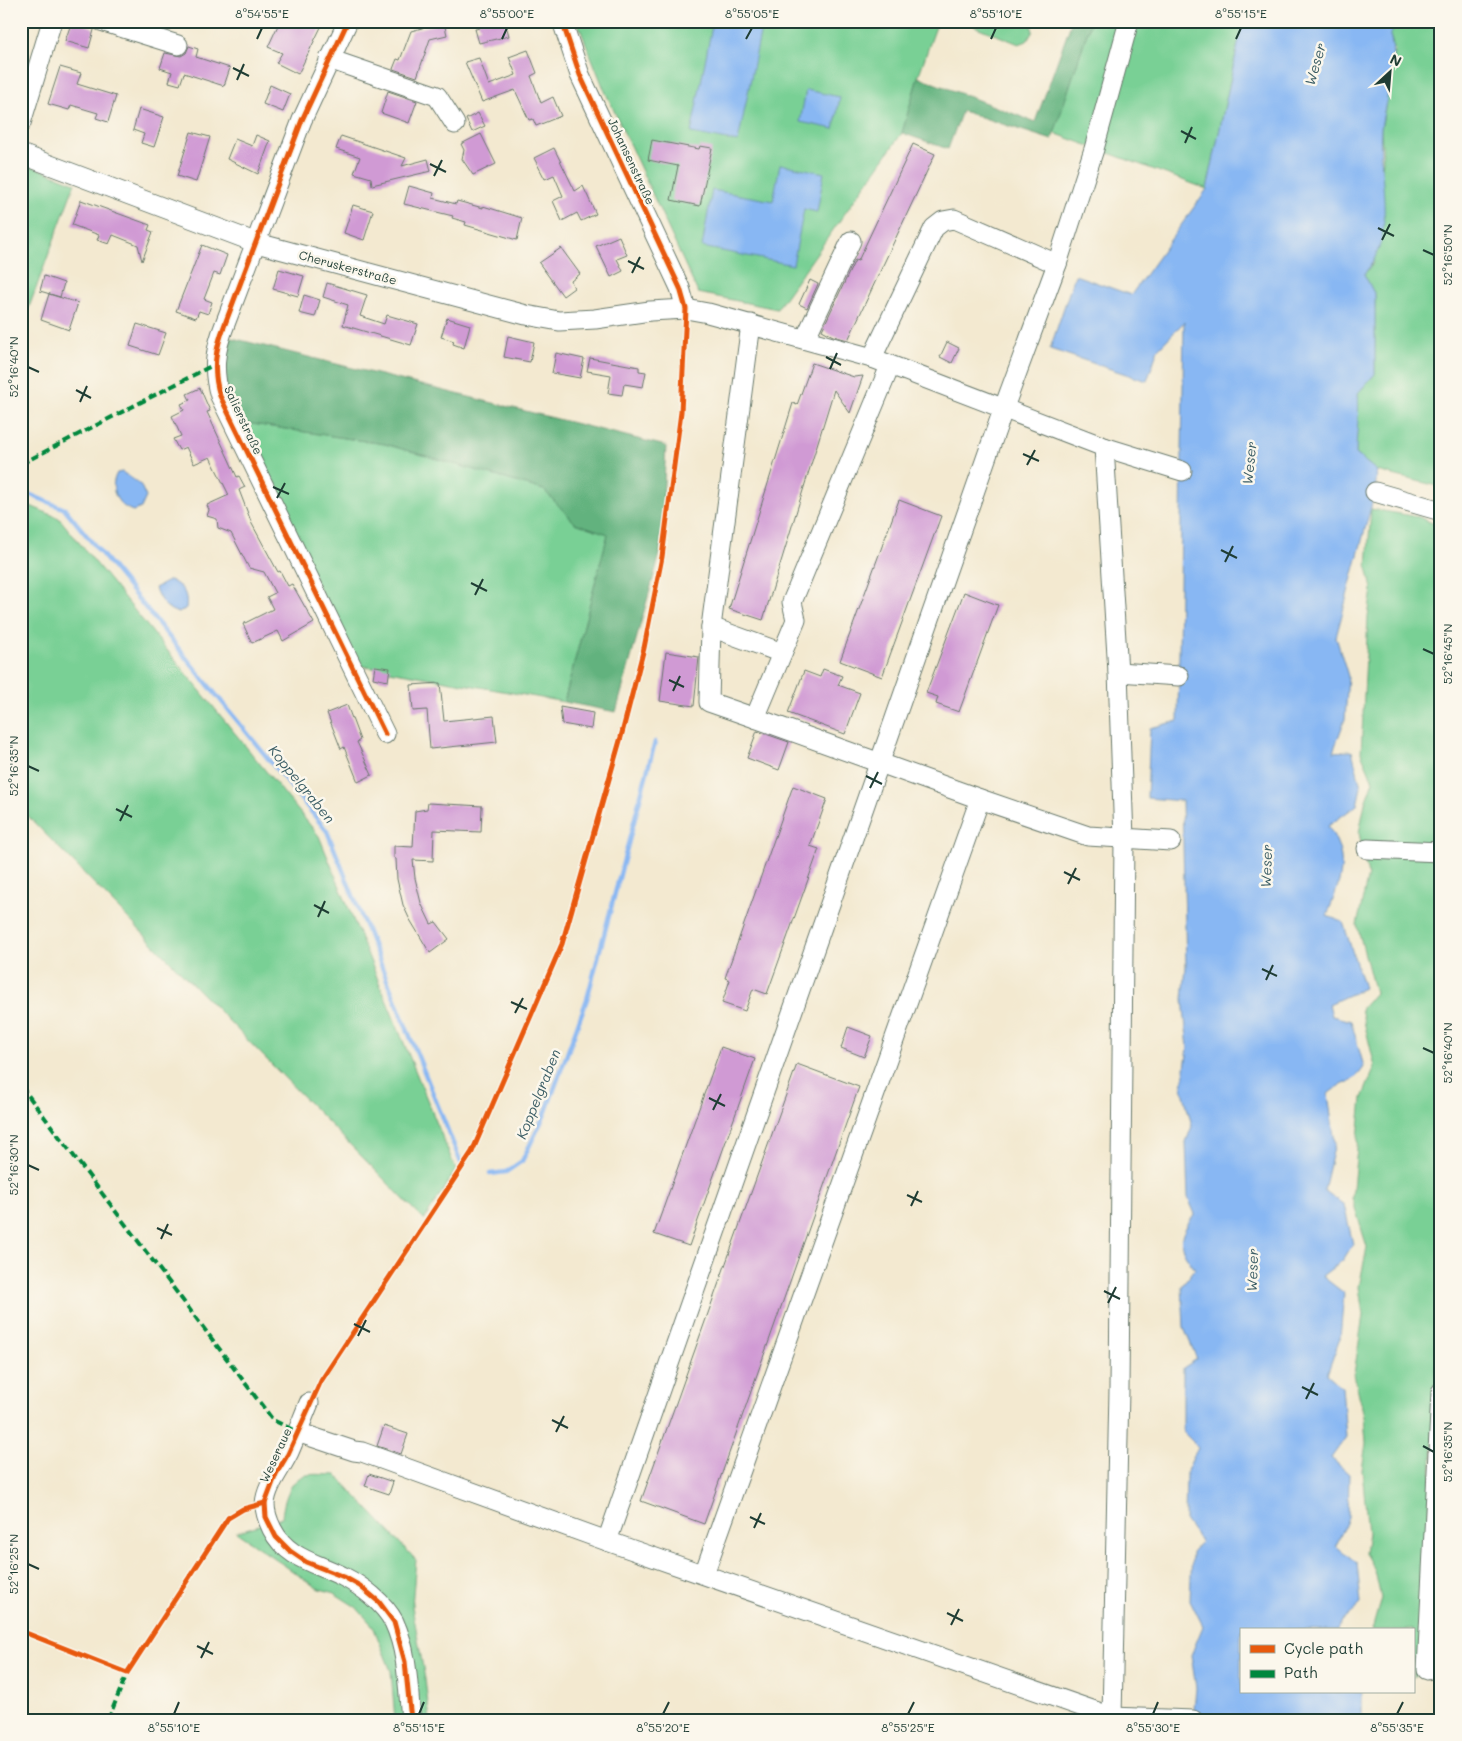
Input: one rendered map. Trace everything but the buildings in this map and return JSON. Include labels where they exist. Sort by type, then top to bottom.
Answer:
[{"type":"street","points":[[21,123],[52,21]]},
{"type":"street","points":[[101,21],[178,45]]},
{"type":"street","name":"Salierstraße","points":[[348,21],[302,120],[257,243],[218,340],[215,353],[215,380],[224,405],[385,734]]},
{"type":"street","name":"Johansenstraße","points":[[562,21],[580,75],[680,288],[686,310]]},
{"type":"street","points":[[607,1541],[1003,410],[1057,264],[1094,149],[1128,21]]},
{"type":"street","points":[[329,59],[437,96],[455,124]]},
{"type":"street","name":"Cheruskerstraße","points":[[21,154],[257,243],[526,315],[559,320],[686,310],[751,324],[872,358],[1003,410],[1104,447],[1182,471]]},
{"type":"street","points":[[872,358],[934,228],[943,221],[954,219],[1057,264]]},
{"type":"street","points":[[805,339],[851,242]]},
{"type":"street","points":[[751,324],[711,626],[709,702],[1088,836],[1171,841]]},
{"type":"street","points":[[755,718],[796,620],[792,602],[890,366]]},
{"type":"street","points":[[1104,447],[1118,672],[1124,839],[1119,1400],[1120,1718]]},
{"type":"street","points":[[1375,492],[1441,511]]},
{"type":"street","points":[[711,626],[782,653]]},
{"type":"street","points":[[1118,672],[1179,676]]},
{"type":"street","points":[[704,1574],[980,799]]},
{"type":"street","points":[[1367,849],[1441,852]]},
{"type":"street","points":[[1427,1670],[1441,1392]]},
{"type":"street","name":"Weseraue","points":[[309,1403],[288,1454],[276,1474],[265,1503],[266,1517],[276,1536],[290,1551],[306,1562],[344,1577],[360,1586],[379,1602],[394,1622],[405,1662],[411,1720]]},
{"type":"street","points":[[297,1432],[362,1452],[607,1541],[1120,1718],[1193,1720]]},
{"type":"green space","points":[[577,21],[938,21],[918,77],[902,133],[777,309],[698,293],[604,89]]},
{"type":"green space","points":[[976,21],[1030,21],[1033,31],[1027,41],[1019,44],[974,26]]},
{"type":"green space","points":[[1072,21],[1091,21],[1052,140],[962,111],[948,149],[902,133],[918,77],[1035,122]]},
{"type":"green space","points":[[1091,21],[1243,21],[1207,189],[1054,133]]},
{"type":"green space","points":[[1400,21],[1441,21],[1441,487],[1377,471],[1356,454],[1358,393],[1375,374],[1375,295],[1364,274],[1373,264],[1383,159],[1381,130],[1395,52],[1390,35]]},
{"type":"green space","points":[[21,162],[75,183],[21,329]]},
{"type":"green space","points":[[224,336],[666,446],[660,554],[616,712],[564,702],[608,534],[575,523],[544,490],[385,444],[239,422],[229,404],[218,360]]},
{"type":"green space","points":[[239,422],[385,444],[544,490],[575,523],[608,534],[564,702],[356,665]]},
{"type":"green space","points":[[21,502],[59,518],[319,836],[456,1170],[424,1220],[21,809]]},
{"type":"green space","points":[[1371,509],[1419,517],[1441,527],[1441,1274],[1422,1670],[1414,1677],[1414,1628],[1373,1628],[1381,1598],[1375,1571],[1365,1553],[1368,1533],[1362,1470],[1366,1443],[1364,1416],[1354,1374],[1363,1315],[1359,1287],[1367,1247],[1352,1198],[1362,1098],[1375,1067],[1361,1009],[1375,993],[1357,925],[1368,875],[1359,833],[1365,803],[1373,781],[1361,753],[1368,617],[1372,589],[1367,567]]},
{"type":"green space","points":[[315,1474],[336,1475],[416,1560],[412,1606],[430,1720],[395,1720],[391,1671],[373,1626],[356,1607],[334,1593],[317,1588],[236,1532],[282,1518],[290,1488],[303,1476]]},
{"type":"water","points":[[713,21],[761,29],[738,142],[691,133]]},
{"type":"water","name":"Weser","points":[[1243,21],[1400,21],[1390,35],[1393,59],[1392,70],[1381,129],[1384,223],[1381,241],[1375,258],[1364,274],[1375,295],[1375,374],[1358,393],[1356,454],[1377,471],[1375,492],[1336,637],[1348,676],[1345,719],[1333,752],[1352,751],[1361,787],[1357,805],[1328,826],[1339,850],[1341,871],[1327,916],[1343,922],[1364,988],[1329,1004],[1332,1016],[1351,1021],[1364,1067],[1352,1080],[1328,1094],[1335,1143],[1324,1190],[1344,1205],[1353,1244],[1343,1260],[1322,1276],[1344,1293],[1340,1338],[1327,1374],[1342,1387],[1346,1437],[1331,1458],[1349,1474],[1348,1518],[1336,1546],[1357,1563],[1361,1604],[1342,1621],[1339,1628],[1240,1628],[1240,1694],[1362,1694],[1362,1720],[1193,1720],[1196,1688],[1191,1655],[1203,1626],[1190,1600],[1192,1552],[1201,1542],[1185,1520],[1186,1473],[1198,1447],[1183,1432],[1183,1368],[1197,1359],[1184,1328],[1182,1286],[1195,1269],[1182,1248],[1182,1236],[1195,1214],[1188,1198],[1186,1142],[1192,1126],[1182,1087],[1188,1048],[1183,999],[1186,967],[1182,801],[1147,798],[1150,728],[1178,721],[1184,322],[1158,349],[1147,381],[1050,349],[1075,275],[1131,295],[1207,189]]},
{"type":"water","points":[[806,90],[840,97],[834,129],[800,122]]},
{"type":"water","points":[[780,164],[824,173],[817,212],[804,209],[793,265],[702,247],[712,190],[773,201]]},
{"type":"water","points":[[122,472],[140,484],[146,497],[141,508],[133,511],[127,509],[116,496],[113,485],[114,479],[117,473]]},
{"type":"water","points":[[170,580],[178,585],[185,594],[186,608],[179,613],[170,610],[164,604],[155,588]]},
{"type":"waterway","name":"Koppelgraben","points":[[21,491],[65,509],[327,831],[461,1163]]},
{"type":"waterway","name":"Koppelgraben","points":[[490,1174],[506,1172],[522,1161],[545,1114],[587,999],[655,742]]},
{"type":"marked path","points":[[21,464],[215,364]]},
{"type":"marked path","points":[[21,1086],[273,1420],[297,1432]]},
{"type":"marked path","points":[[108,1720],[128,1671]]},
{"type":"cycle path","points":[[348,21],[302,120],[222,333],[215,368],[220,396],[385,734]]},
{"type":"cycle path","points":[[411,1720],[405,1662],[394,1622],[379,1602],[360,1586],[344,1577],[306,1562],[290,1551],[276,1537],[266,1517],[265,1503],[276,1474],[288,1454],[321,1381],[472,1152],[562,944],[621,737],[644,648],[662,557],[681,412],[686,309],[680,288],[580,75],[562,21]]},
{"type":"cycle path","points":[[21,1631],[127,1673],[228,1518],[243,1509],[265,1503]]}]
